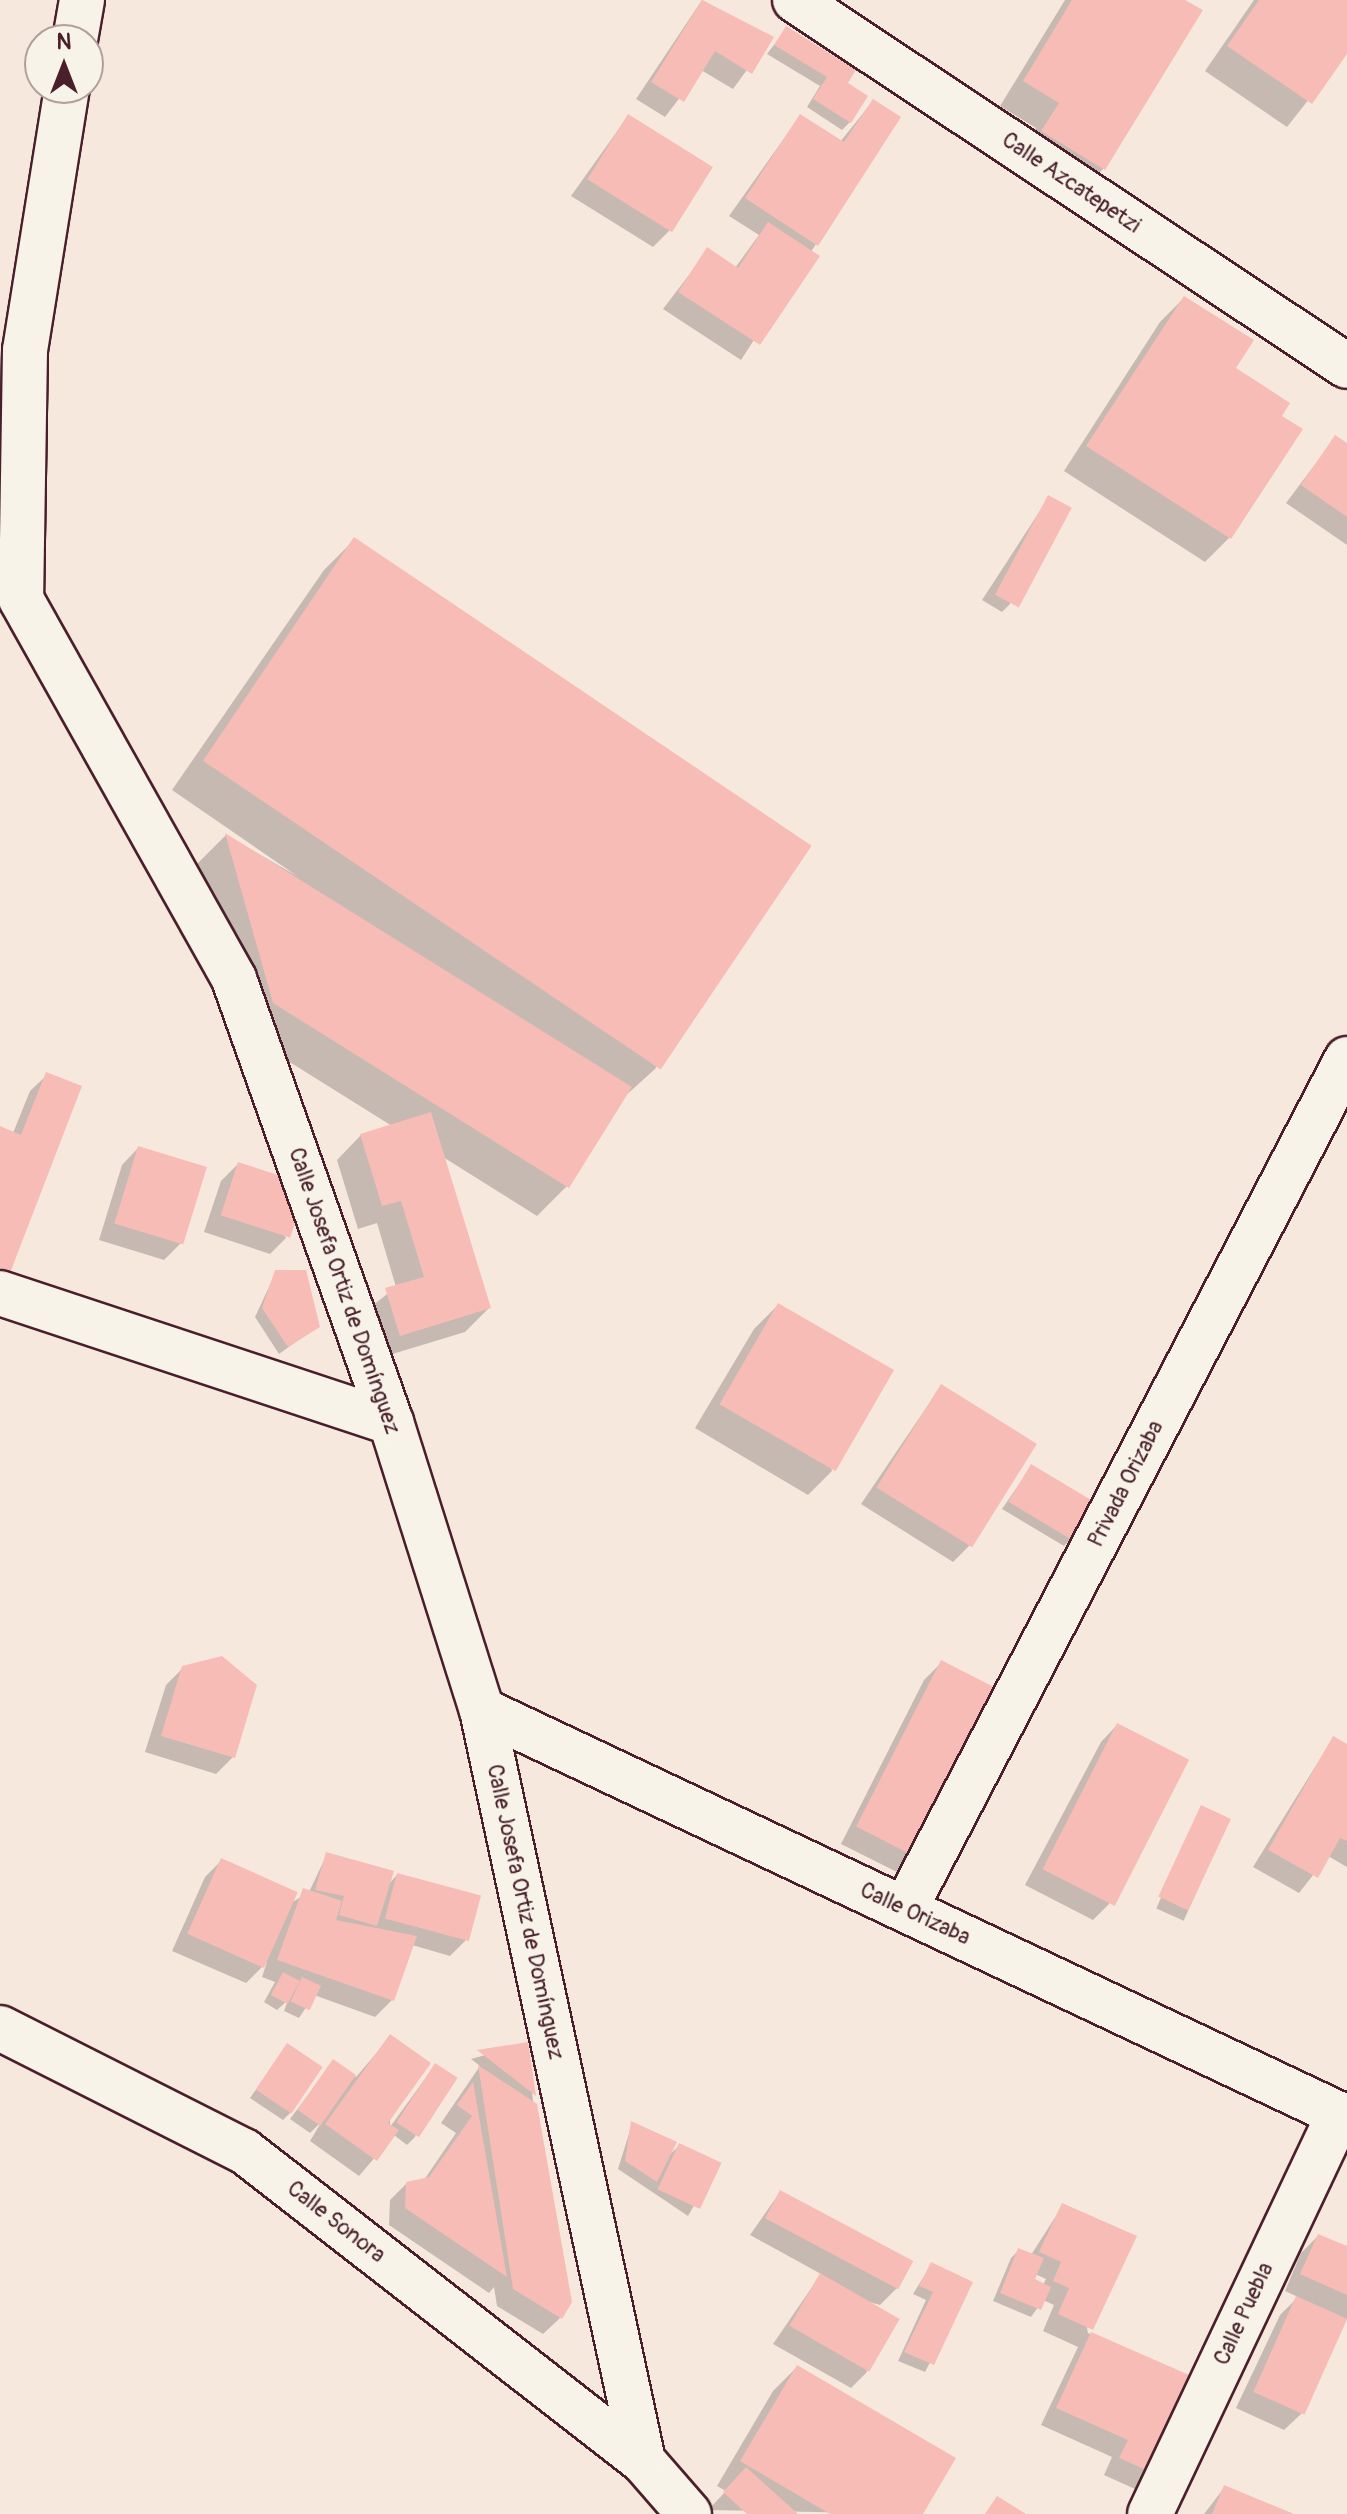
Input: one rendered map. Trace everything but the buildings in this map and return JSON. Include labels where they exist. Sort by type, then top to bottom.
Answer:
[{"type":"street","points":[[78,24],[82,0]]},
{"type":"street","name":"Calle Azcatepetzi","points":[[795,0],[1347,366]]},
{"type":"street","name":"Calle Josefa Ortiz de Domínguez","points":[[64,104],[25,350],[21,599],[234,979],[391,1422],[482,1710],[643,2461],[689,2514]]},
{"type":"street","name":"Privada Orizaba","points":[[905,1909],[1347,1059]]},
{"type":"street","points":[[0,1293],[391,1422]]},
{"type":"street","name":"Calle Orizaba","points":[[482,1710],[1343,2116]]},
{"type":"street","name":"Calle Sonora","points":[[0,2028],[244,2151],[643,2461]]},
{"type":"street","name":"Calle Puebla","points":[[1150,2514],[1343,2116]]}]
